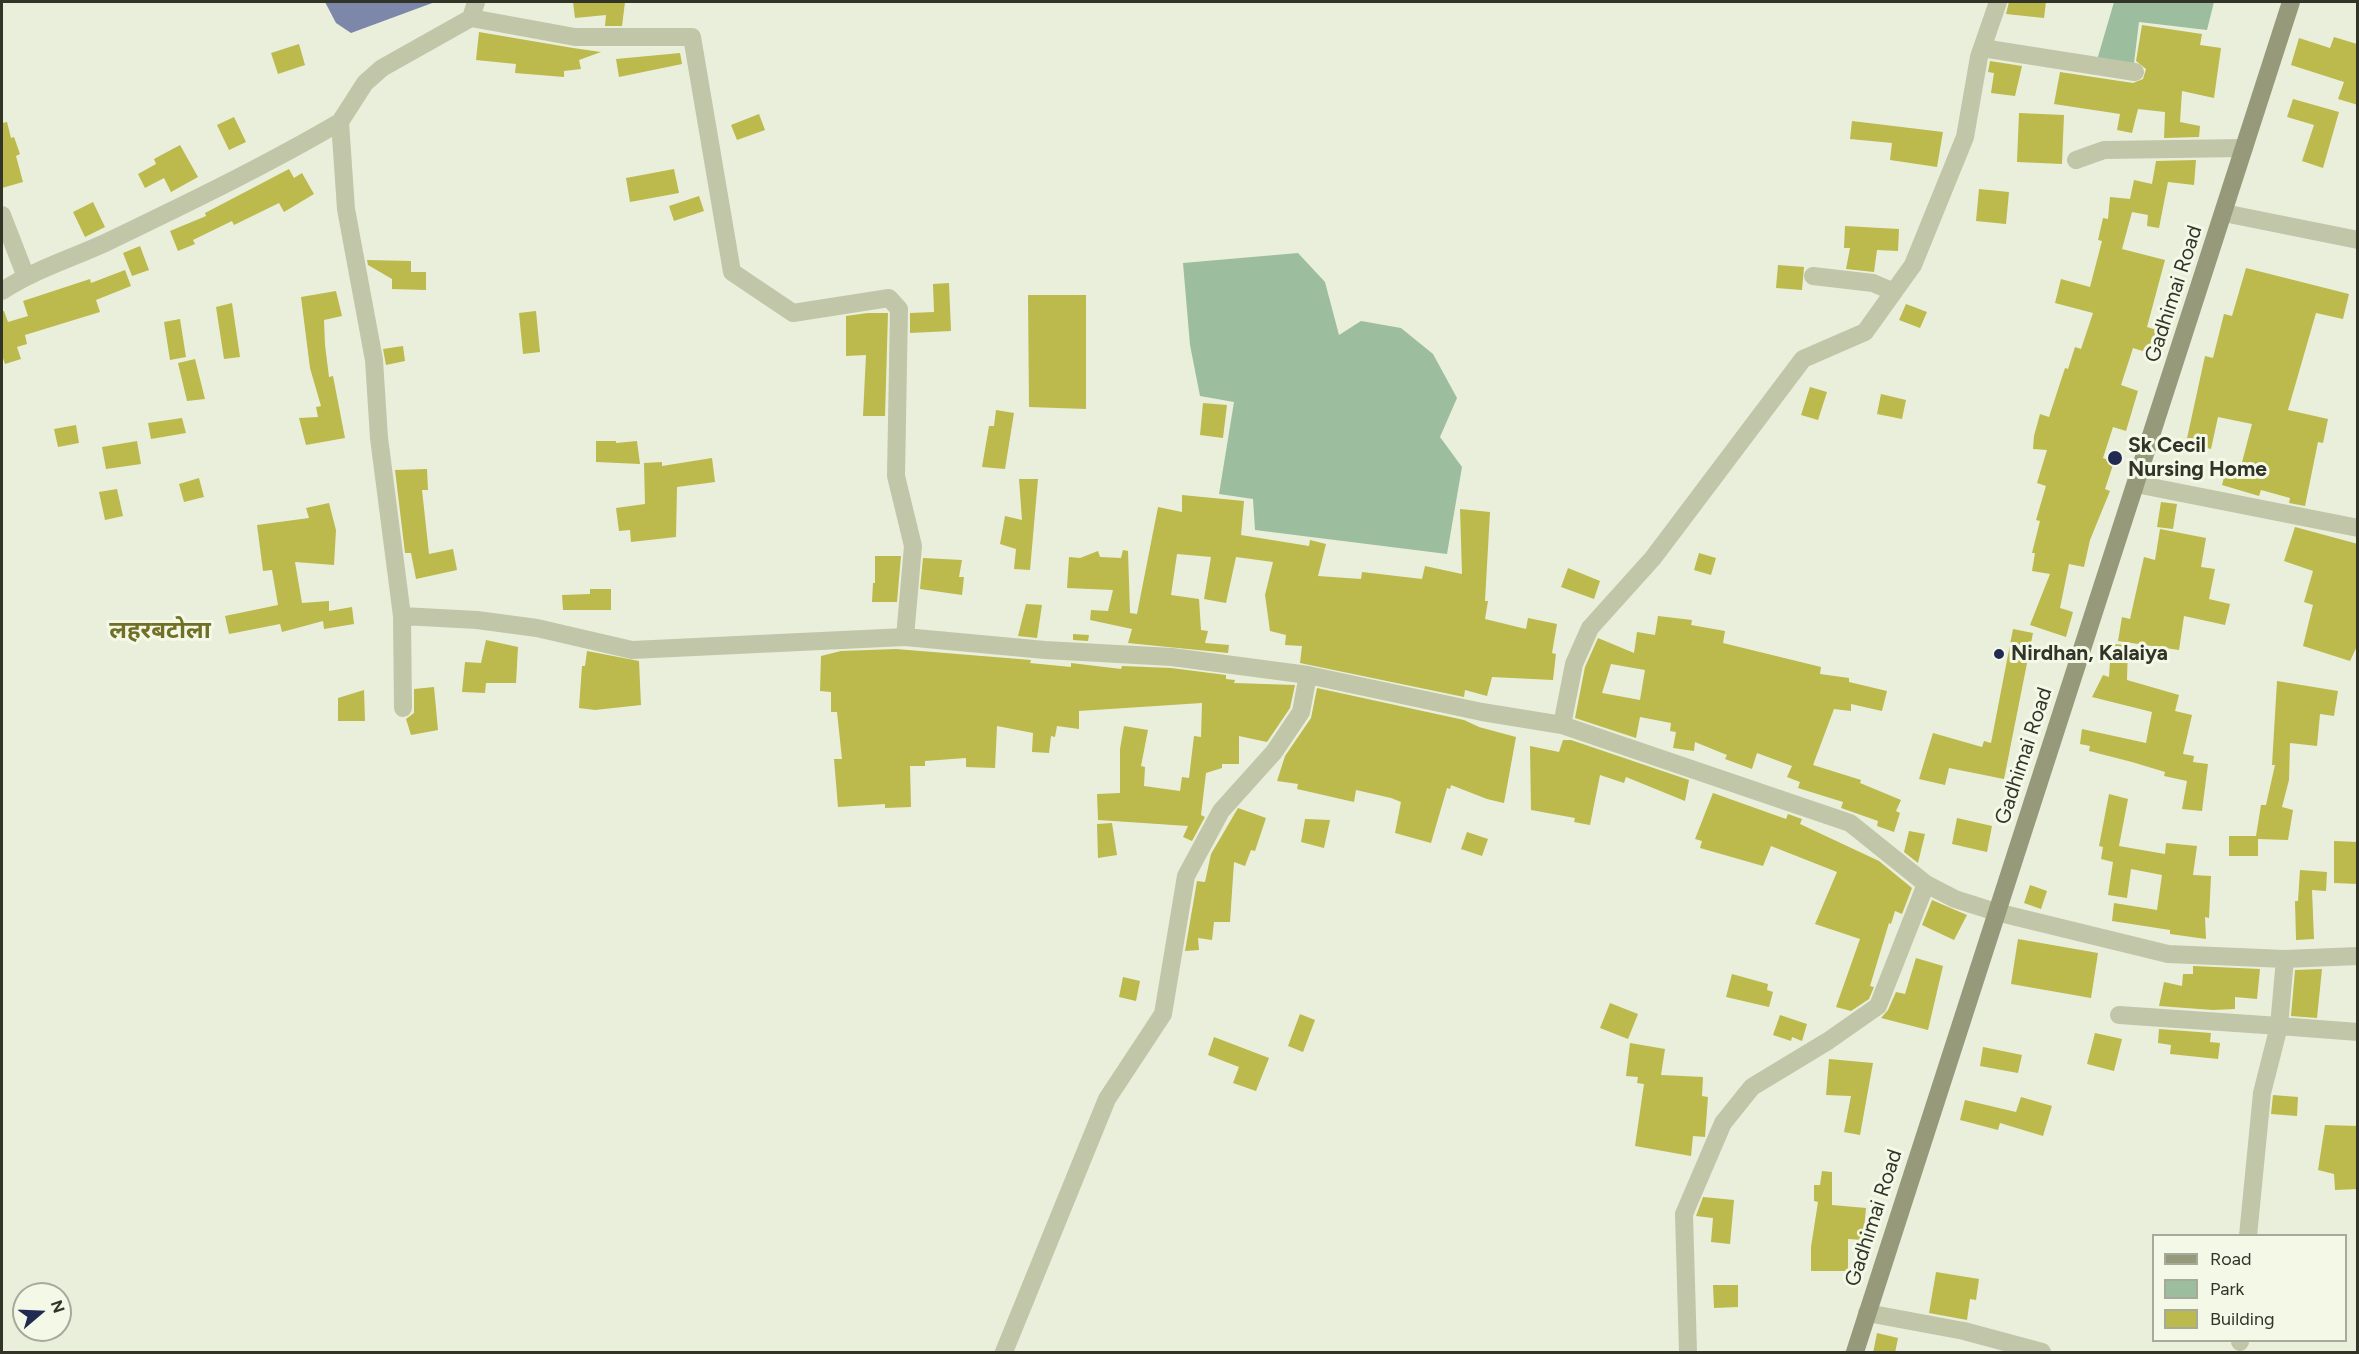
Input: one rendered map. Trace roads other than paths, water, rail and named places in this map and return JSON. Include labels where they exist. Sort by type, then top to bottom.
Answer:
[{"type":"street","points":[[1562,725],[1575,664],[1590,627],[1653,558],[1803,359],[1865,332],[1913,265],[1965,137],[1982,48],[1998,2]]},
{"type":"street","name":"Gadhimai Road","points":[[1855,1353],[2291,2]]},
{"type":"street","points":[[2,291],[26,277],[104,243],[294,149],[340,122],[365,83],[382,68],[474,10],[575,37],[692,37],[732,272],[793,313],[889,298],[899,309],[896,476],[913,546],[905,637]]},
{"type":"street","points":[[1982,48],[2135,72]]},
{"type":"street","points":[[340,122],[346,209],[374,360],[379,438],[402,615],[403,708]]},
{"type":"street","points":[[2076,160],[2104,150],[2244,148]]},
{"type":"street","points":[[2224,213],[2358,240]]},
{"type":"street","points":[[2,215],[26,277]]},
{"type":"street","points":[[1813,276],[1873,283],[1894,292]]},
{"type":"street","points":[[2136,484],[2358,528]]},
{"type":"street","points":[[402,615],[477,620],[527,627],[632,650],[905,637],[1046,650],[1172,657],[1308,675],[1482,712],[1562,725],[1850,823],[1926,884],[1955,899],[1996,912],[2168,954],[2285,959],[2358,956]]},
{"type":"street","points":[[1004,1353],[1107,1099],[1162,1014],[1186,876],[1221,811],[1274,752],[1300,712],[1308,675]]},
{"type":"street","points":[[1688,1353],[1684,1214],[1723,1122],[1752,1087],[1828,1041],[1878,1006],[1926,884]]},
{"type":"street","points":[[2248,1234],[2262,1093],[2279,1026],[2285,959]]},
{"type":"street","points":[[2119,1015],[2358,1032]]},
{"type":"street","points":[[1867,1313],[1964,1331],[2042,1353]]},
{"type":"water","points":[[325,2],[435,2],[351,33],[336,23]]},
{"type":"place","name":"Sk Cecil Nursing Home","points":[[2115,458]]},
{"type":"place","name":"Nirdhan, Kalaiya","points":[[1999,654]]},
{"type":"district","name":"लहरबटोला","points":[[160,631]]}]
